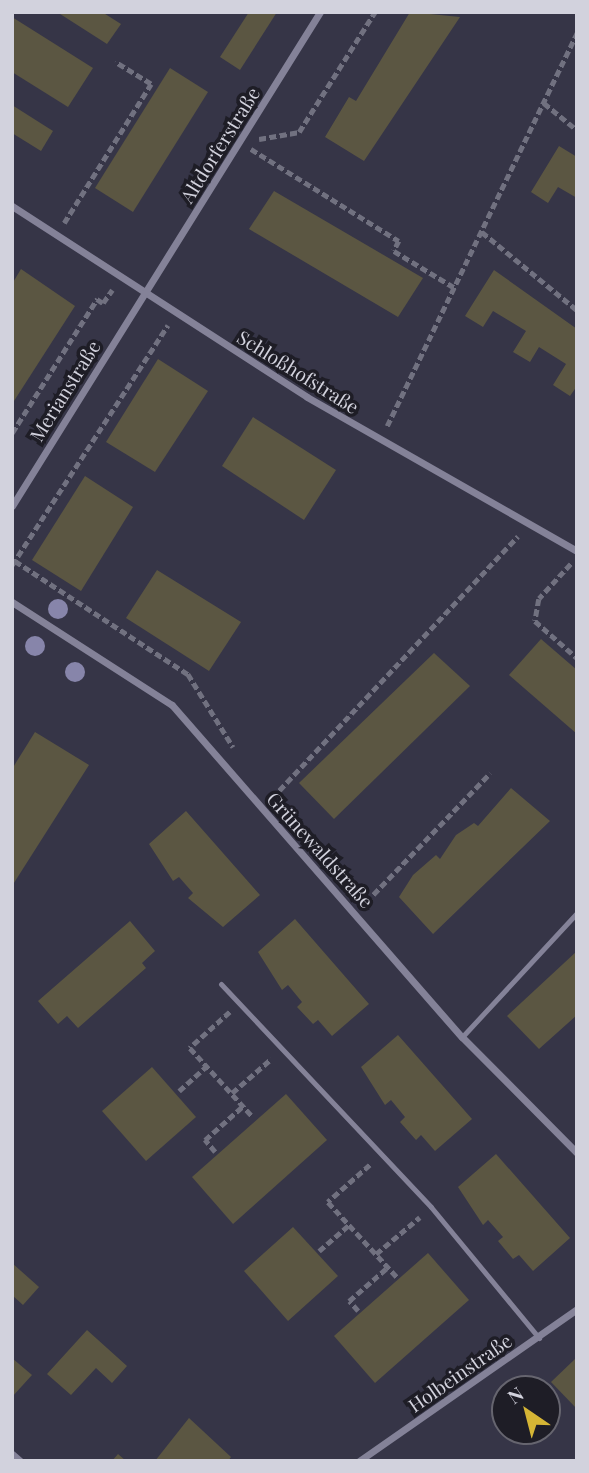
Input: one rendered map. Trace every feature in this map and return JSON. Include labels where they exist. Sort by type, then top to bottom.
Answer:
[{"type":"street","name":"Altdorferstraße","points":[[144,293],[241,143],[320,12]]},
{"type":"street","name":"Schloßhofstraße","points":[[12,206],[175,313],[380,441],[577,551]]},
{"type":"street","name":"Merianstraße","points":[[12,506],[144,293]]},
{"type":"street","name":"Grünewaldstraße","points":[[12,602],[172,705],[462,1037],[577,1153]]},
{"type":"street","name":"Holbeinstraße","points":[[359,1461],[577,1309]]},
{"type":"street","points":[[12,1454],[20,1461]]},
{"type":"lane","points":[[462,1037],[577,913]]},
{"type":"lane","points":[[221,984],[241,1002],[431,1207],[539,1338]]},
{"type":"path","points":[[241,143],[299,132],[375,12]]},
{"type":"path","points":[[380,441],[577,33]]},
{"type":"path","points":[[56,236],[151,84],[115,62]]},
{"type":"path","points":[[544,103],[577,130]]},
{"type":"path","points":[[241,143],[399,241],[394,251],[455,288]]},
{"type":"path","points":[[482,232],[577,310]]},
{"type":"path","points":[[12,433],[97,299],[103,303],[121,278]]},
{"type":"path","points":[[175,313],[13,563],[188,674],[237,755],[225,764]]},
{"type":"path","points":[[262,808],[528,525]]},
{"type":"path","points":[[577,558],[539,599],[535,621],[577,658]]},
{"type":"path","points":[[355,913],[490,773]]},
{"type":"path","points":[[241,1002],[190,1048],[253,1117]]},
{"type":"path","points":[[232,1093],[282,1049]]},
{"type":"path","points":[[179,1090],[207,1066]]},
{"type":"path","points":[[215,1152],[205,1140],[243,1106]]},
{"type":"path","points":[[382,1155],[328,1202],[397,1276]]},
{"type":"path","points":[[376,1254],[431,1207]]},
{"type":"path","points":[[319,1251],[349,1225]]},
{"type":"path","points":[[358,1311],[349,1301],[388,1267]]},
{"type":"building","points":[[57,12],[102,12],[121,24],[107,44]]},
{"type":"building","points":[[249,12],[277,12],[240,70],[220,57]]},
{"type":"building","points":[[410,12],[460,17],[364,161],[325,137],[349,97],[356,101]]},
{"type":"building","points":[[12,17],[93,68],[68,107],[12,72]]},
{"type":"building","points":[[170,68],[208,92],[133,212],[95,188]]},
{"type":"building","points":[[12,105],[53,131],[41,151],[12,133]]},
{"type":"building","points":[[559,146],[577,157],[577,198],[558,187],[548,203],[531,192]]},
{"type":"building","points":[[274,191],[423,278],[398,317],[249,229]]},
{"type":"building","points":[[21,269],[75,306],[14,401],[12,284]]},
{"type":"building","points":[[494,270],[577,329],[577,386],[570,396],[553,385],[566,364],[539,347],[530,362],[513,352],[526,331],[493,311],[483,327],[465,316]]},
{"type":"building","points":[[158,359],[208,391],[155,472],[106,442]]},
{"type":"building","points":[[253,417],[336,470],[304,520],[222,466]]},
{"type":"building","points":[[85,476],[133,507],[81,591],[32,560]]},
{"type":"building","points":[[157,570],[241,622],[209,671],[126,618]]},
{"type":"building","points":[[541,639],[577,670],[577,734],[509,675]]},
{"type":"building","points":[[434,653],[470,686],[334,819],[299,783]]},
{"type":"building","points":[[35,732],[89,765],[12,886],[12,769]]},
{"type":"building","points":[[511,788],[550,821],[433,934],[399,897],[413,875],[436,855],[440,859],[456,835],[474,823],[478,826]]},
{"type":"building","points":[[186,811],[260,895],[223,927],[188,898],[193,893],[179,877],[173,881],[149,844]]},
{"type":"building","points":[[295,919],[369,1004],[332,1036],[318,1020],[313,1024],[297,1007],[302,1002],[288,985],[282,990],[258,952]]},
{"type":"building","points":[[130,921],[155,951],[142,963],[146,968],[78,1028],[67,1016],[58,1024],[38,1001]]},
{"type":"building","points":[[577,951],[577,1015],[539,1049],[507,1016]]},
{"type":"building","points":[[398,1035],[472,1119],[435,1151],[421,1135],[416,1140],[400,1122],[405,1117],[391,1100],[385,1105],[361,1067]]},
{"type":"building","points":[[152,1067],[196,1117],[146,1161],[102,1111]]},
{"type":"building","points":[[286,1094],[327,1140],[233,1224],[192,1177]]},
{"type":"building","points":[[496,1154],[570,1238],[533,1271],[519,1255],[513,1259],[498,1241],[503,1237],[488,1220],[483,1225],[458,1187]]},
{"type":"building","points":[[293,1227],[338,1276],[288,1321],[244,1271]]},
{"type":"building","points":[[428,1253],[469,1300],[375,1383],[334,1336]]},
{"type":"building","points":[[12,1263],[39,1287],[23,1305],[12,1295]]},
{"type":"building","points":[[87,1330],[127,1366],[112,1383],[96,1368],[71,1395],[47,1374]]},
{"type":"building","points":[[12,1358],[32,1375],[12,1397]]},
{"type":"building","points":[[577,1360],[577,1409],[561,1392],[561,1375],[558,1375]]},
{"type":"building","points":[[189,1418],[231,1457],[228,1461],[155,1461]]},
{"type":"building","points":[[118,1454],[126,1461],[112,1461]]}]
